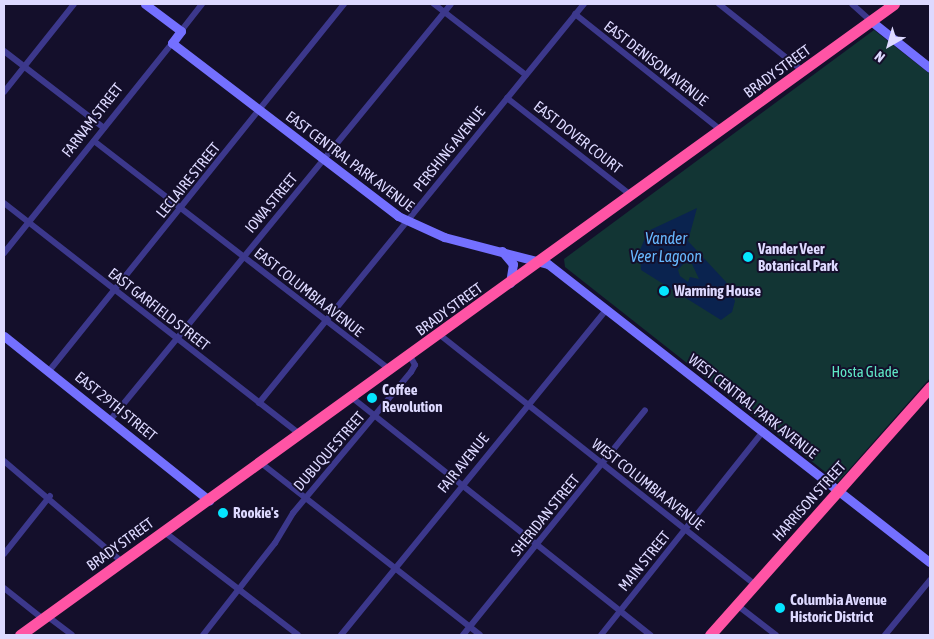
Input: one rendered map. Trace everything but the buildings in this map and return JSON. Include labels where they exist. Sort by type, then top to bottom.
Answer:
[{"type":"highway","name":"BRADY STREET","points":[[20,635],[163,531],[261,463],[350,396],[440,335],[633,197],[721,130],[894,4]]},
{"type":"highway","name":"HARRISON STREET","points":[[710,635],[929,390]]},
{"type":"street","points":[[4,92],[74,4]]},
{"type":"street","points":[[145,4],[181,31]]},
{"type":"street","name":"FARNAM STREET","points":[[4,253],[202,4]]},
{"type":"street","name":"LECLAIRE STREET","points":[[50,371],[344,4]]},
{"type":"street","points":[[434,4],[526,75]]},
{"type":"street","name":"IOWA STREET","points":[[111,419],[451,4]]},
{"type":"street","name":"PERSHING AVENUE","points":[[260,403],[584,4]]},
{"type":"street","points":[[719,4],[803,71]]},
{"type":"street","points":[[852,4],[930,68]]},
{"type":"street","name":"EAST DENISON AVENUE","points":[[575,14],[721,130]]},
{"type":"street","name":"EAST CENTRAL PARK AVENUE","points":[[172,43],[324,161],[407,222],[444,237],[544,261],[607,308]]},
{"type":"street","points":[[4,51],[104,128]]},
{"type":"street","name":"EAST DOVER COURT","points":[[507,98],[633,197]]},
{"type":"street","name":"EAST COLUMBIA AVENUE","points":[[94,141],[390,370]]},
{"type":"street","name":"EAST GARFIELD STREET","points":[[4,203],[300,434]]},
{"type":"street","points":[[500,249],[514,264],[509,284]]},
{"type":"street","name":"FAIR AVENUE","points":[[341,635],[461,485],[607,308]]},
{"type":"street","name":"WEST CENTRAL PARK AVENUE","points":[[607,308],[930,562]]},
{"type":"street","points":[[440,335],[527,404]]},
{"type":"street","name":"EAST 29TH STREET","points":[[4,336],[111,419],[209,500]]},
{"type":"street","name":"DUBUQUE STREET","points":[[203,635],[239,590],[306,497],[376,416],[413,369],[410,356]]},
{"type":"street","points":[[350,396],[650,635]]},
{"type":"street","name":"WEST COLUMBIA AVENUE","points":[[527,404],[755,584]]},
{"type":"street","name":"SHERIDAN STREET","points":[[463,635],[645,410]]},
{"type":"street","name":"MAIN STREET","points":[[601,635],[764,431]]},
{"type":"street","points":[[4,461],[50,496],[83,532],[121,561]]},
{"type":"street","points":[[261,463],[480,635]]},
{"type":"street","points":[[4,554],[50,496]]},
{"type":"street","points":[[163,531],[298,635]]},
{"type":"street","points":[[885,635],[930,580]]},
{"type":"street","points":[[4,588],[72,635]]},
{"type":"street","points":[[737,605],[776,635]]},
{"type":"green space","name":"Vander Veer Botanical Park","points":[[874,30],[930,74],[930,378],[838,482],[565,267],[564,259]]},
{"type":"water","name":"Vander Veer Lagoon","points":[[697,208],[688,241],[726,282],[735,301],[732,312],[721,320],[641,270],[640,250],[648,231]],"holes":[[[684,263],[692,264],[699,279],[690,277],[688,282],[680,276],[678,270]]]},
{"type":"place","name":"Vander Veer Botanical Park","points":[[748,257]]},
{"type":"place","name":"Warming House","points":[[664,291]]},
{"type":"place","name":"Coffee Revolution","points":[[372,398]]},
{"type":"place","name":"Rookie's","points":[[223,513]]},
{"type":"place","name":"Columbia Avenue Historic District","points":[[780,608]]},
{"type":"park label","name":"Hosta Glade","points":[[865,372]]}]
